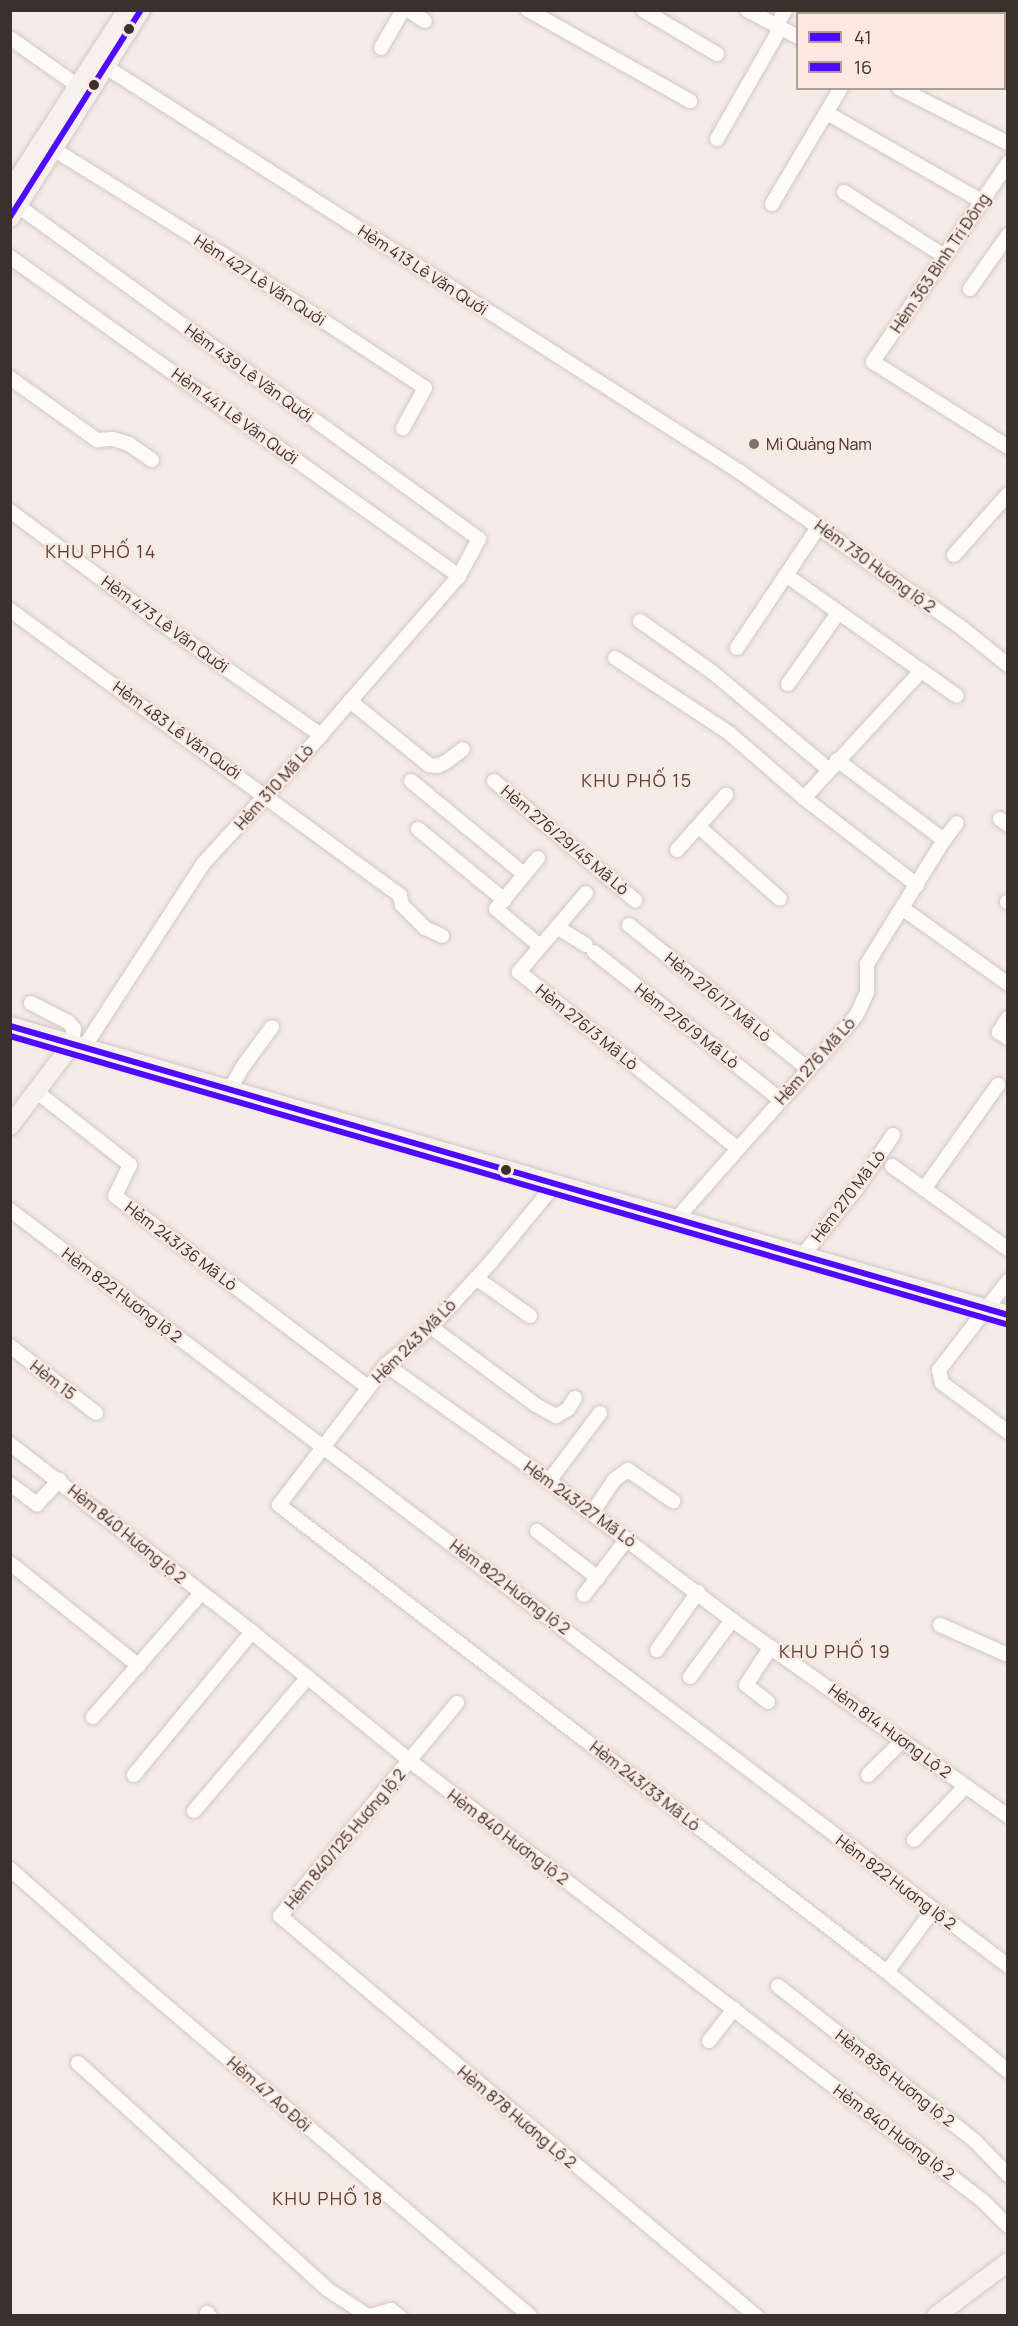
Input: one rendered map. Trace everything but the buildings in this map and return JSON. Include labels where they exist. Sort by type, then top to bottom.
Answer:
[{"type":"main road","points":[[13,205],[78,86],[127,10]]},
{"type":"main road","points":[[32,171],[55,150],[141,10]]},
{"type":"main road","points":[[10,1026],[1008,1315]]},
{"type":"main road","points":[[10,1126],[78,1046]]},
{"type":"main road","points":[[936,2316],[1008,2262]]},
{"type":"street","points":[[381,48],[403,10]]},
{"type":"street","points":[[408,10],[425,21]]},
{"type":"street","points":[[528,10],[690,101]]},
{"type":"street","points":[[643,10],[717,54]]},
{"type":"street","points":[[747,10],[796,36]]},
{"type":"street","points":[[717,139],[778,28],[785,10]]},
{"type":"street","points":[[10,38],[78,86]]},
{"type":"street","name":"Hẻm 413 Lê Văn Quới","points":[[106,67],[740,472]]},
{"type":"street","points":[[772,204],[840,90]]},
{"type":"street","points":[[903,90],[1008,143]]},
{"type":"street","points":[[828,113],[981,201]]},
{"type":"street","name":"Hẻm 427 Lê Văn Quới","points":[[55,150],[222,254],[425,388],[403,428]]},
{"type":"street","name":"Hẻm 363 Bình Trị Đông","points":[[1008,163],[873,362],[1008,447]]},
{"type":"street","points":[[844,192],[944,256]]},
{"type":"street","name":"Hẻm 439 Lê Văn Quới","points":[[13,205],[479,539]]},
{"type":"street","points":[[970,289],[1008,235]]},
{"type":"street","name":"Hẻm 441 Lê Văn Quới","points":[[10,257],[459,576]]},
{"type":"street","points":[[10,378],[97,440],[113,439],[129,444],[152,460]]},
{"type":"street","name":"Hẻm 730 Hương lộ 2","points":[[740,472],[963,629],[1008,665]]},
{"type":"street","points":[[954,555],[1008,494]]},
{"type":"street","name":"Hẻm 473 Lê Văn Quới","points":[[10,511],[150,615],[321,735]]},
{"type":"street","points":[[737,648],[819,526]]},
{"type":"street","name":"Hẻm 310 Mã Lò","points":[[78,1046],[203,864],[321,735],[459,576],[479,539]]},
{"type":"street","points":[[786,575],[957,696]]},
{"type":"street","name":"Hẻm 483 Lê Văn Quới","points":[[10,610],[266,794],[400,895],[402,905],[417,921],[441,936]]},
{"type":"street","points":[[788,684],[838,613]]},
{"type":"street","points":[[640,621],[711,671],[832,765],[944,840]]},
{"type":"street","points":[[615,658],[729,733],[804,798],[916,885]]},
{"type":"street","points":[[804,798],[921,671]]},
{"type":"street","points":[[351,701],[429,765],[438,766],[463,748]]},
{"type":"street","points":[[411,781],[524,874]]},
{"type":"street","name":"Hẻm 276/29/45 Mã Lò","points":[[494,781],[635,900]]},
{"type":"street","points":[[677,850],[726,795]]},
{"type":"street","name":"Hẻm 276 Mã Lò","points":[[677,1218],[856,1016],[867,992],[867,964],[944,840],[957,823]]},
{"type":"street","points":[[699,827],[780,899]]},
{"type":"street","points":[[418,829],[504,900]]},
{"type":"street","points":[[538,858],[496,909],[540,946]]},
{"type":"street","name":"Hẻm 276/3 Mã Lò","points":[[586,893],[519,972],[737,1148]]},
{"type":"street","points":[[902,908],[1008,984]]},
{"type":"street","name":"Hẻm 276/17 Mã Lò","points":[[629,926],[808,1069]]},
{"type":"street","name":"Hẻm 276/9 Mã Lò","points":[[557,927],[590,949],[781,1100]]},
{"type":"street","points":[[31,1003],[68,1022],[74,1029],[78,1046]]},
{"type":"street","points":[[1008,1018],[999,1032],[1008,1038]]},
{"type":"street","points":[[230,1089],[244,1065],[272,1028]]},
{"type":"street","points":[[924,1189],[998,1085]]},
{"type":"street","name":"Hẻm 243/36 Mã Lò","points":[[37,1092],[130,1165],[115,1196],[368,1388]]},
{"type":"street","name":"Hẻm 270 Mã Lò","points":[[802,1256],[856,1188],[892,1135]]},
{"type":"street","points":[[892,1166],[1008,1249]]},
{"type":"street","name":"Hẻm 243 Mã Lò","points":[[279,1505],[386,1365],[431,1327],[476,1278],[556,1183]]},
{"type":"street","name":"Hẻm 822 Hương lộ 2","points":[[10,1210],[1008,1966]]},
{"type":"street","points":[[476,1278],[530,1316]]},
{"type":"street","points":[[1008,1281],[939,1370],[942,1383],[1008,1432]]},
{"type":"street","points":[[431,1327],[536,1405],[556,1416],[568,1409],[575,1398]]},
{"type":"street","name":"Hẻm 15","points":[[10,1346],[96,1413]]},
{"type":"street","name":"Hẻm 243/27 Mã Lò","points":[[386,1365],[549,1481],[771,1647]]},
{"type":"street","points":[[549,1481],[600,1413]]},
{"type":"street","name":"Hẻm 840 Hương lộ 2","points":[[10,1444],[252,1632],[410,1761],[983,2201],[1008,2226]]},
{"type":"street","points":[[592,1513],[614,1480],[628,1470],[673,1501]]},
{"type":"street","points":[[10,1485],[37,1504],[58,1480]]},
{"type":"street","name":"Hẻm 243/33 Mã Lò","points":[[279,1505],[887,1972],[1008,2071]]},
{"type":"street","points":[[537,1532],[597,1578]]},
{"type":"street","points":[[584,1595],[627,1539]]},
{"type":"street","points":[[10,1563],[139,1665]]},
{"type":"street","points":[[657,1650],[698,1592]]},
{"type":"street","points":[[93,1717],[201,1593]]},
{"type":"street","points":[[690,1677],[732,1620]]},
{"type":"street","points":[[940,1625],[1008,1655]]},
{"type":"street","points":[[134,1775],[252,1632]]},
{"type":"street","points":[[768,1702],[746,1685],[771,1647]]},
{"type":"street","name":"Hẻm 814 Hương Lộ 2","points":[[771,1647],[1008,1816]]},
{"type":"street","points":[[194,1811],[308,1677]]},
{"type":"street","name":"Hẻm 840/125 Hương lộ 2","points":[[280,1916],[457,1703]]},
{"type":"street","points":[[868,1775],[903,1740]]},
{"type":"street","points":[[914,1840],[966,1786]]},
{"type":"street","name":"Hẻm 47 Ao Đôi","points":[[10,1869],[165,2005],[530,2316]]},
{"type":"street","points":[[887,1972],[933,1910]]},
{"type":"street","name":"Hẻm 878 Hương Lộ 2","points":[[280,1916],[471,2079],[756,2316]]},
{"type":"street","name":"Hẻm 836 Hương lộ 2","points":[[778,1986],[976,2142],[1008,2175]]},
{"type":"street","points":[[709,2040],[734,2009]]},
{"type":"street","points":[[78,2063],[327,2289],[369,2316],[391,2310],[399,2316]]},
{"type":"transit line","name":"41","points":[[10,217],[141,10]]},
{"type":"transit line","name":"41","points":[[10,1026],[1008,1315]]},
{"type":"transit line","name":"16","points":[[10,1036],[1005,1324]]},
{"type":"place","name":"Mì Quảng Nam","points":[[754,444]]},
{"type":"district","name":"KHU PHỐ 14","points":[[101,551]]},
{"type":"district","name":"KHU PHỐ 15","points":[[637,780]]},
{"type":"district","name":"KHU PHỐ 19","points":[[835,1651]]},
{"type":"district","name":"KHU PHỐ 18","points":[[328,2198]]}]
